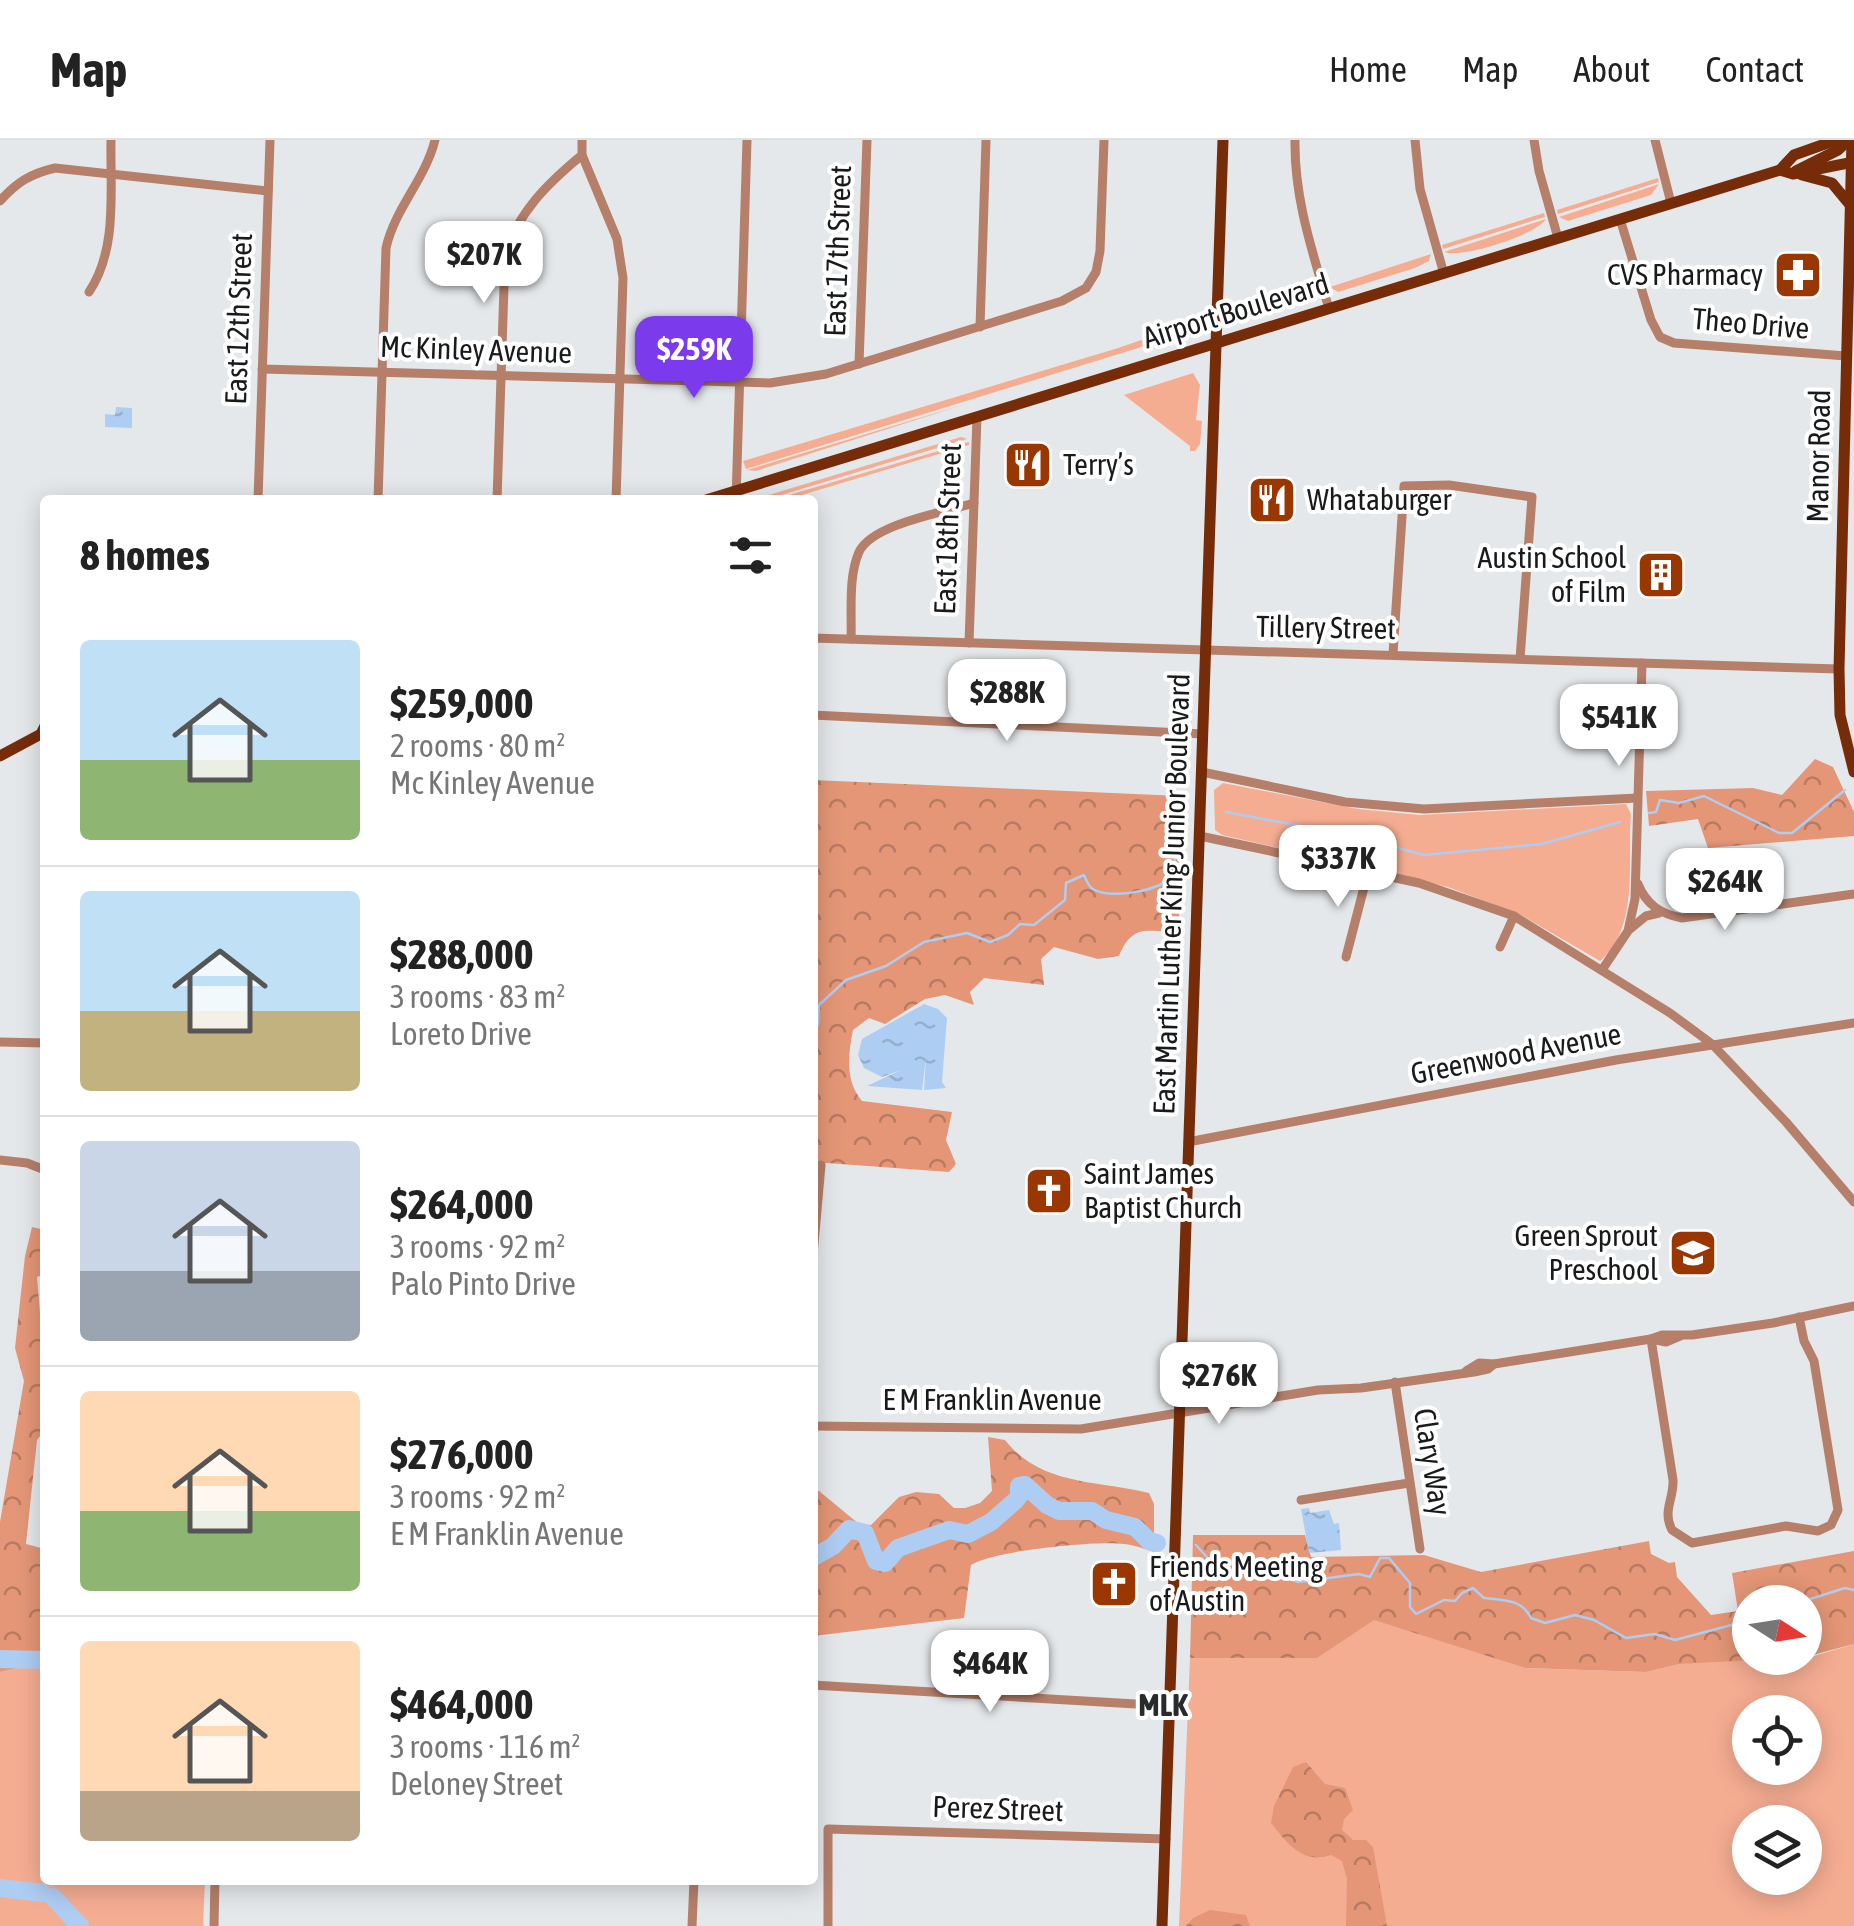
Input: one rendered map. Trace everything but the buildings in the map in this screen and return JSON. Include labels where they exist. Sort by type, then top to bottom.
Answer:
[{"type":"main road","name":"East Martin Luther King Junior Boulevard","points":[[1162,1926],[1223,140]]},
{"type":"main road","name":"Airport Boulevard","points":[[1786,172],[1794,155],[1836,140]]},
{"type":"main road","points":[[1786,172],[1838,150],[1850,140]]},
{"type":"main road","name":"Manor Road","points":[[1850,140],[1854,162],[1846,356],[1849,447],[1839,668],[1840,715],[1854,772]]},
{"type":"main road","name":"Airport Boulevard","points":[[736,495],[1671,202],[1786,172],[1854,162]]},
{"type":"main road","points":[[1786,172],[1832,182],[1852,207]]},
{"type":"main road","points":[[0,756],[40,734]]},
{"type":"street","points":[[89,292],[98,279],[109,238],[112,140]]},
{"type":"street","name":"East 12th Street","points":[[258,495],[270,140]]},
{"type":"street","points":[[378,495],[389,235],[398,211],[428,163],[435,140]]},
{"type":"street","points":[[582,140],[582,155],[617,239],[623,278],[616,495]]},
{"type":"street","points":[[736,495],[747,140]]},
{"type":"street","name":"East 17th Street","points":[[859,364],[867,140]]},
{"type":"street","points":[[980,326],[986,140]]},
{"type":"street","name":"Mc Kinley Avenue","points":[[262,368],[738,383],[790,382],[859,364],[1070,298],[1091,282],[1100,251],[1104,140]]},
{"type":"street","points":[[1295,140],[1299,199],[1330,310]]},
{"type":"street","points":[[1415,140],[1420,189],[1444,274]]},
{"type":"street","points":[[1534,140],[1538,172],[1558,238]]},
{"type":"street","points":[[1655,140],[1671,202]]},
{"type":"street","points":[[497,495],[504,256],[530,206],[556,176],[582,155]]},
{"type":"street","points":[[0,201],[18,182],[55,168],[268,191]]},
{"type":"street","name":"Theo Drive","points":[[1620,218],[1660,338],[1674,343],[1846,356]]},
{"type":"street","name":"East 18th Street","points":[[969,644],[977,417]]},
{"type":"street","points":[[1393,654],[1404,486],[1449,485],[1532,496],[1520,659]]},
{"type":"street","points":[[851,639],[854,574],[864,545],[885,530],[974,503]]},
{"type":"street","name":"Tillery Street","points":[[818,638],[1839,668]]},
{"type":"street","points":[[1628,931],[1635,899],[1642,663]]},
{"type":"street","points":[[818,716],[1202,734]]},
{"type":"street","points":[[1202,772],[1344,802],[1424,808],[1637,798]]},
{"type":"street","points":[[1200,836],[1419,883],[1514,916],[1712,1044],[1854,1202]]},
{"type":"street","points":[[1346,957],[1368,872]]},
{"type":"street","points":[[1636,876],[1648,902],[1662,913]]},
{"type":"street","points":[[1602,970],[1628,931],[1646,916],[1662,913],[1692,918],[1854,894]]},
{"type":"street","points":[[1500,947],[1514,916]]},
{"type":"street","name":"Greenwood Avenue","points":[[1188,1142],[1673,1050],[1854,1023]]},
{"type":"street","points":[[1673,1050],[1687,1040],[1688,1026]]},
{"type":"street","points":[[0,1042],[40,1043]]},
{"type":"street","points":[[0,1160],[40,1168]]},
{"type":"street","points":[[818,1196],[821,1166]]},
{"type":"street","name":"E M Franklin Avenue","points":[[818,1426],[914,1424],[1060,1430],[1318,1390],[1395,1382],[1466,1371],[1472,1365],[1651,1339],[1666,1342],[1680,1336],[1854,1306]]},
{"type":"street","points":[[1651,1339],[1673,1480],[1667,1514],[1672,1530],[1684,1540],[1702,1542],[1786,1526],[1818,1531],[1836,1518],[1814,1361],[1804,1342],[1799,1317]]},
{"type":"street","name":"Clary Way","points":[[1395,1382],[1420,1548]]},
{"type":"street","points":[[1301,1500],[1409,1483]]},
{"type":"street","points":[[818,1685],[1170,1706]]},
{"type":"street","name":"Perez Street","points":[[828,1926],[828,1829],[1166,1839]]},
{"type":"street","points":[[214,1926],[215,1885]]},
{"type":"street","points":[[692,1926],[694,1885]]},
{"type":"shaded area","points":[[1658,178],[1659,182],[1558,214],[1557,210]]},
{"type":"shaded area","points":[[1659,184],[1651,195],[1568,221],[1559,217]]},
{"type":"shaded area","points":[[1544,213],[1545,217],[1443,249],[1442,245]]},
{"type":"shaded area","points":[[1546,219],[1528,232],[1498,244],[1466,252],[1444,252]]},
{"type":"shaded area","points":[[1431,254],[1429,261],[1415,268],[1338,292],[1330,287]]},
{"type":"shaded area","points":[[1318,290],[1314,298],[1250,318],[1249,313]]},
{"type":"shaded area","points":[[1203,319],[1196,329],[1135,349],[746,469],[743,461],[1118,348]]},
{"type":"shaded area","points":[[1193,373],[1200,385],[1196,420],[1202,421],[1200,444],[1190,451],[1190,446],[1124,395]]},
{"type":"shaded area","points":[[969,403],[756,471],[747,470]]},
{"type":"shaded area","points":[[961,437],[967,439],[782,495],[769,495]]},
{"type":"shaded area","points":[[969,442],[802,495],[789,495]]},
{"type":"shaded area","points":[[1223,783],[1358,809],[1420,815],[1626,804],[1631,814],[1630,872],[1621,930],[1600,961],[1521,915],[1448,887],[1222,835],[1215,830],[1214,790]]},
{"type":"shaded area","points":[[1374,1619],[1525,1668],[1646,1672],[1732,1659],[1732,1675],[1822,1675],[1822,1654],[1854,1644],[1854,1926],[1179,1926],[1190,1658],[1316,1658]]},
{"type":"shaded area","points":[[40,1663],[40,1885],[205,1885],[203,1926],[0,1926],[0,1672]]},
{"type":"green space","points":[[1815,759],[1833,767],[1854,812],[1854,836],[1708,848],[1698,819],[1649,826],[1646,791],[1753,788],[1782,795]]},
{"type":"green space","points":[[818,780],[1180,796],[1179,932],[1136,933],[1119,956],[1098,959],[1054,947],[1041,959],[1044,985],[984,978],[970,992],[974,1005],[945,995],[925,999],[885,1024],[869,1018],[853,1030],[850,1076],[862,1101],[952,1112],[946,1140],[956,1164],[949,1172],[818,1162]]},
{"type":"green space","points":[[32,1227],[40,1229],[40,1436],[26,1544],[40,1548],[40,1663],[0,1672],[0,1522],[24,1381],[15,1348]]},
{"type":"green space","points":[[988,1437],[1005,1440],[1019,1455],[1053,1474],[1149,1493],[1154,1504],[1154,1552],[1111,1543],[999,1555],[971,1565],[964,1618],[818,1635],[818,1490],[859,1524],[871,1525],[899,1497],[916,1492],[939,1494],[954,1508],[965,1508],[980,1503],[992,1491]]},
{"type":"green space","points":[[1193,1535],[1305,1535],[1311,1557],[1424,1555],[1481,1572],[1649,1541],[1651,1554],[1675,1562],[1677,1577],[1711,1615],[1732,1612],[1732,1661],[1680,1664],[1646,1672],[1525,1668],[1374,1620],[1317,1658],[1190,1658]]},
{"type":"green space","points":[[1854,1551],[1854,1644],[1822,1652],[1822,1585],[1734,1585],[1732,1573]]},
{"type":"green space","points":[[1306,1762],[1325,1784],[1345,1788],[1353,1810],[1344,1819],[1342,1830],[1353,1840],[1366,1840],[1373,1847],[1387,1926],[1346,1926],[1347,1879],[1342,1861],[1331,1855],[1304,1855],[1271,1823],[1274,1806],[1293,1767]]},
{"type":"green space","points":[[1210,1910],[1246,1915],[1250,1926],[1186,1926]]},
{"type":"water","points":[[116,407],[132,408],[132,428],[105,427],[105,414],[115,415]]},
{"type":"water","points":[[924,1004],[938,1009],[947,1018],[942,1082],[946,1088],[924,1090],[926,1058],[922,1090],[867,1086],[901,1070],[882,1077],[864,1068],[858,1055],[862,1039]]},
{"type":"water","points":[[1309,1508],[1310,1513],[1329,1510],[1334,1524],[1339,1523],[1341,1550],[1309,1553],[1301,1509]]},
{"type":"waterway","points":[[1649,813],[1656,812],[1660,800],[1679,803],[1704,796],[1779,833],[1792,833],[1845,790]]},
{"type":"waterway","points":[[1226,812],[1353,836],[1424,855],[1542,844],[1620,822]]},
{"type":"waterway","points":[[818,1025],[819,1005],[846,980],[886,966],[924,942],[967,933],[990,942],[1008,935],[1020,924],[1034,925],[1065,900],[1066,883],[1084,875],[1093,889],[1111,894],[1147,889],[1168,881],[1174,875],[1177,828]]},
{"type":"waterway","points":[[818,1555],[849,1529],[865,1533],[876,1561],[885,1563],[898,1548],[949,1530],[968,1534],[991,1522],[1019,1496],[1019,1486],[1025,1485],[1059,1511],[1092,1511],[1106,1520],[1135,1527],[1149,1541],[1157,1543]]},
{"type":"waterway","points":[[1196,1545],[1221,1573],[1261,1566],[1298,1582],[1359,1574],[1370,1577],[1380,1558],[1389,1558],[1410,1583],[1410,1607],[1416,1614],[1444,1600],[1455,1601],[1473,1588],[1484,1598],[1517,1604],[1531,1618],[1545,1623],[1575,1615],[1594,1620],[1626,1638],[1655,1634],[1675,1640],[1732,1625]]},
{"type":"waterway","points":[[1822,1595],[1845,1588],[1854,1590]]},
{"type":"waterway","points":[[0,1659],[40,1660]]},
{"type":"waterway","points":[[0,1888],[43,1893]]},
{"type":"waterway","points":[[53,1897],[80,1926]]},
{"type":"place","name":"CVS Pharmacy","points":[[1798,275]]},
{"type":"place","name":"Terry’s","points":[[1028,465]]},
{"type":"place","name":"Whataburger","points":[[1272,500]]},
{"type":"place","name":"Austin School of Film","points":[[1661,575]]},
{"type":"place","name":"Saint James Baptist Church","points":[[1049,1191]]},
{"type":"place","name":"Green Sprout Preschool","points":[[1693,1253]]},
{"type":"place","name":"Friends Meeting of Austin","points":[[1114,1584]]},
{"type":"district","name":"MLK","points":[[1163,1705]]}]
